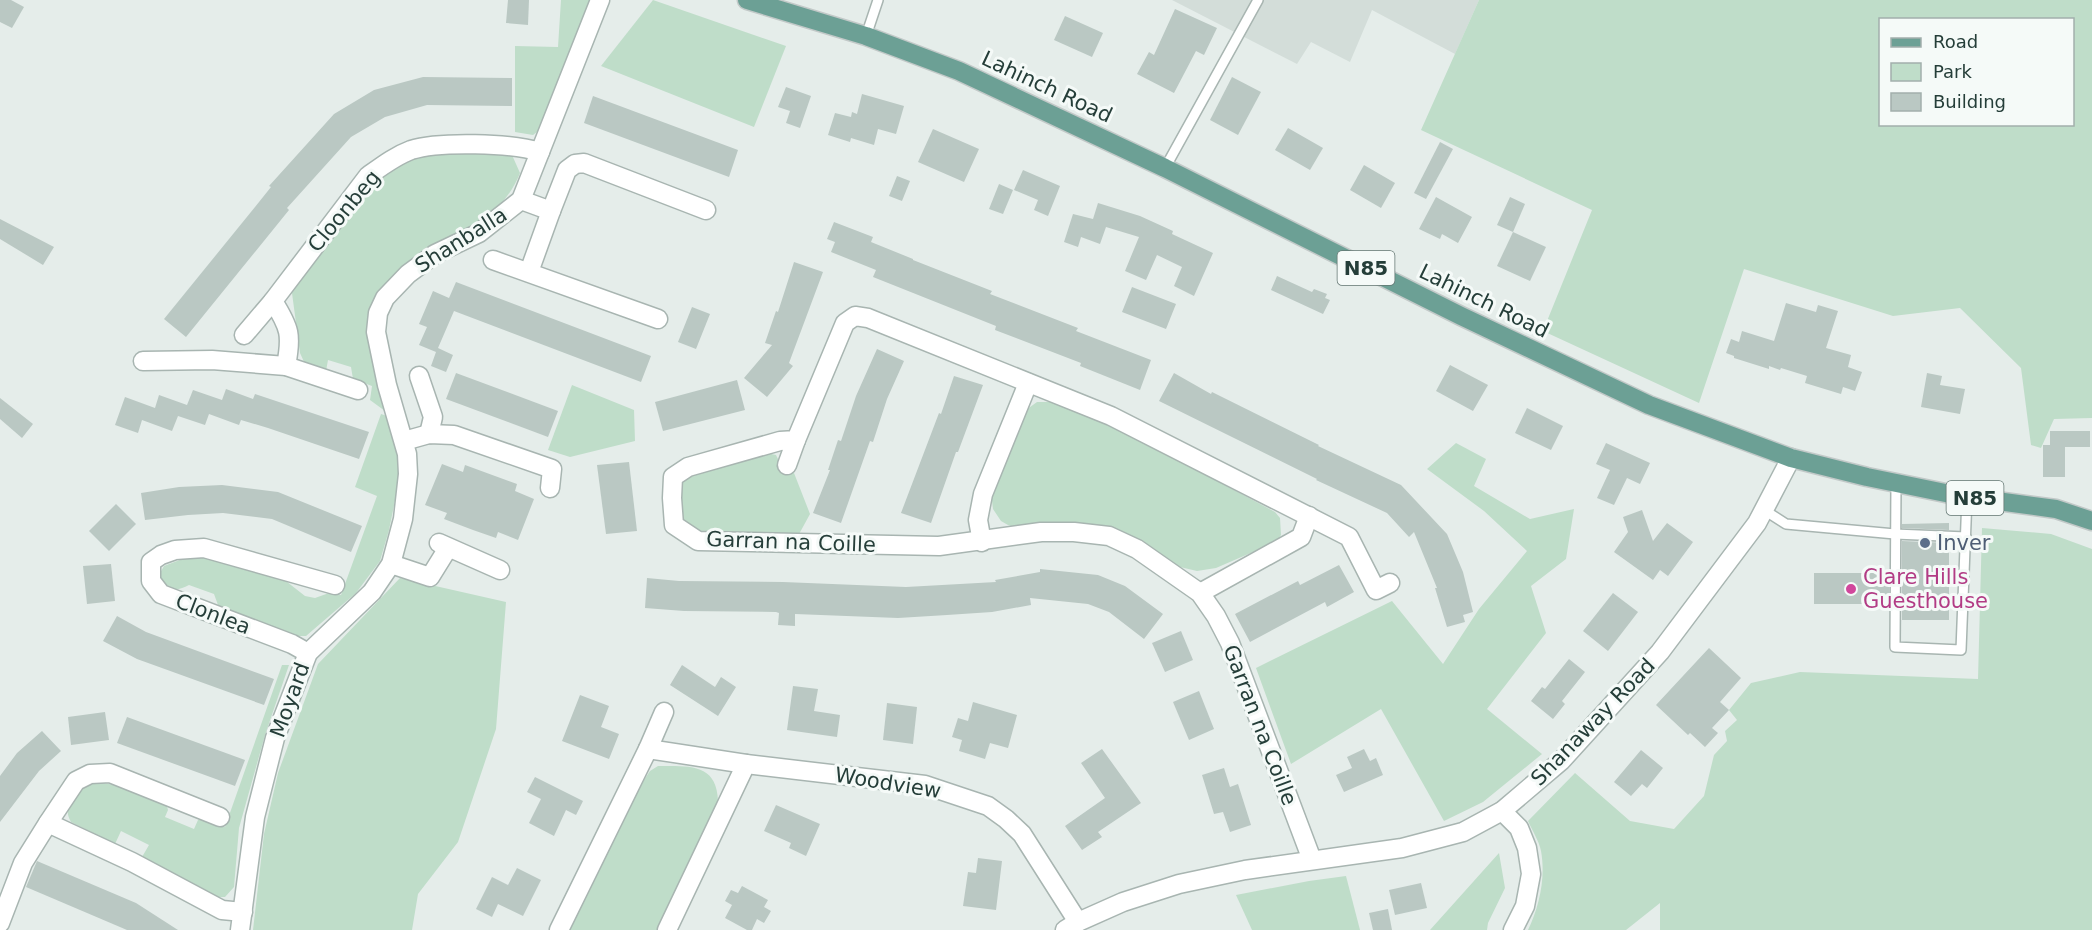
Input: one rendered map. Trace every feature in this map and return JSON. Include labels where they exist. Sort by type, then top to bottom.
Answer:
[{"type":"main road","name":"Lahinch Road","points":[[747,0],[866,36],[959,71],[1165,168],[1461,316],[1649,405],[1791,458],[1967,497],[2056,509],[2092,521]]},
{"type":"main road","name":"Lahinch Road","points":[[2056,509],[2092,507]]},
{"type":"street","name":"Shanballa","points":[[404,519],[408,474],[404,441],[387,385],[376,332],[378,314],[385,298],[408,273],[435,254],[479,233],[521,200],[600,0]]},
{"type":"street","name":"Cloonbeg","points":[[244,335],[273,301],[352,195],[368,176],[389,160],[412,150],[438,146],[525,147],[540,152]]},
{"type":"street","points":[[529,272],[567,170],[574,164],[584,163],[706,210]]},
{"type":"street","points":[[521,200],[551,211]]},
{"type":"street","points":[[493,260],[658,319]]},
{"type":"street","points":[[273,301],[287,323],[290,344],[286,366]]},
{"type":"street","points":[[787,465],[845,323],[855,316],[868,318],[1111,416],[1309,516],[1348,537],[1376,590],[1390,583]]},
{"type":"street","points":[[143,361],[212,360],[286,366],[358,390]]},
{"type":"street","points":[[419,376],[433,417],[429,434]]},
{"type":"street","points":[[982,542],[978,520],[983,494],[1028,383]]},
{"type":"street","points":[[404,441],[429,434],[454,435],[552,469],[550,488]]},
{"type":"street","name":"Garran na Coille","points":[[796,440],[780,441],[687,467],[674,477],[672,498],[674,525],[698,540],[939,546],[982,542],[1041,532],[1074,532],[1109,536],[1123,541],[1200,593],[1216,616],[1230,643],[1312,860]]},
{"type":"street","name":"Shanaway Road","points":[[1072,926],[1123,902],[1179,884],[1245,870],[1402,848],[1463,832],[1502,811],[1561,761],[1660,652],[1757,523],[1791,458]]},
{"type":"street","points":[[1200,593],[1301,537],[1309,516]]},
{"type":"street","name":"Moyard","points":[[48,823],[132,862],[242,921],[255,817],[275,738],[308,653],[372,592],[390,564],[404,519]]},
{"type":"street","points":[[390,564],[430,578],[443,545],[500,570]]},
{"type":"street","name":"Clonlea","points":[[308,653],[292,644],[161,594],[151,581],[151,562],[161,555],[176,550],[204,548],[335,585]]},
{"type":"street","points":[[559,930],[664,712]]},
{"type":"street","name":"Woodview","points":[[648,749],[746,764],[925,785],[988,806],[1022,834],[1072,926]]},
{"type":"street","points":[[666,930],[746,764]]},
{"type":"street","points":[[0,923],[23,863],[76,781],[90,774],[110,773],[220,817]]},
{"type":"street","points":[[1502,811],[1519,828],[1527,848],[1531,874],[1525,906],[1513,930]]},
{"type":"lane","points":[[866,36],[878,0]]},
{"type":"lane","points":[[1165,168],[1258,0]]},
{"type":"lane","points":[[1896,483],[1895,647],[1961,650],[1967,497]]},
{"type":"lane","points":[[1764,510],[1786,524],[1895,534],[1966,537]]},
{"type":"shaded area","points":[[1172,0],[1479,0],[1455,54],[1372,10],[1350,62],[1311,42],[1297,64]]},
{"type":"green space","points":[[561,0],[592,0],[541,129],[533,135],[515,132],[515,46],[558,47]]},
{"type":"green space","points":[[653,0],[786,46],[754,127],[601,66]]},
{"type":"green space","points":[[1479,0],[2092,0],[2092,418],[2054,419],[2041,448],[2031,445],[2021,368],[1960,308],[1893,316],[1744,269],[1699,403],[1543,331],[1592,210],[1421,130]]},
{"type":"green space","points":[[432,152],[512,155],[520,173],[508,196],[490,215],[477,225],[418,257],[392,276],[382,289],[369,317],[368,332],[385,411],[370,400],[372,386],[353,379],[351,367],[328,360],[326,371],[305,364],[300,353],[292,293],[294,284],[369,185],[409,159]]},
{"type":"green space","points":[[572,385],[634,410],[635,441],[570,457],[548,450]]},
{"type":"green space","points":[[1037,402],[1053,402],[1135,437],[1275,512],[1280,518],[1281,535],[1276,542],[1216,568],[1197,571],[1180,567],[1126,536],[1104,528],[1040,523],[1017,528],[1008,525],[1001,521],[993,509],[991,493],[1026,410]]},
{"type":"green space","points":[[381,414],[387,416],[397,454],[399,481],[380,561],[356,593],[306,636],[297,636],[226,611],[218,605],[214,594],[189,585],[178,589],[171,588],[160,582],[160,573],[164,566],[185,558],[202,557],[282,578],[305,596],[315,598],[329,593],[341,595],[377,496],[355,487]]},
{"type":"green space","points":[[1456,443],[1486,459],[1474,486],[1530,519],[1574,509],[1566,559],[1531,586],[1546,633],[1487,709],[1542,754],[1483,802],[1444,821],[1381,709],[1291,764],[1256,668],[1392,601],[1443,664],[1479,609],[1527,551],[1484,511],[1427,469]]},
{"type":"green space","points":[[767,453],[776,455],[780,471],[794,473],[810,514],[798,536],[701,532],[685,523],[681,511],[680,490],[686,478],[712,468]]},
{"type":"green space","points":[[1982,528],[2051,534],[2092,549],[2092,930],[1660,930],[1660,903],[1626,930],[1528,930],[1538,902],[1543,872],[1540,847],[1528,821],[1575,773],[1630,821],[1674,829],[1704,796],[1714,755],[1727,741],[1725,731],[1737,720],[1729,710],[1751,683],[1800,672],[1978,679]]},
{"type":"green space","points":[[400,578],[506,602],[496,729],[458,842],[418,894],[412,930],[253,930],[264,834],[278,773],[318,664]]},
{"type":"green space","points":[[282,665],[289,665],[265,735],[239,828],[234,887],[225,897],[211,897],[142,857],[149,845],[121,831],[115,844],[71,822],[68,809],[81,788],[92,783],[101,783],[125,788],[166,803],[168,810],[165,817],[194,829],[198,820],[203,818],[225,827]]},
{"type":"green space","points":[[658,766],[690,767],[707,773],[713,780],[718,801],[659,930],[568,930],[578,905],[644,780],[650,771]]},
{"type":"green space","points":[[1499,853],[1505,888],[1488,923],[1487,930],[1430,930]]},
{"type":"green space","points":[[1346,876],[1360,930],[1252,930],[1236,895],[1309,881]]},
{"type":"building","points":[[0,0],[11,0],[24,7],[12,28],[0,22]]},
{"type":"building","points":[[508,0],[529,0],[528,25],[506,23]]},
{"type":"building","points":[[1175,9],[1217,28],[1204,55],[1196,51],[1174,93],[1137,74],[1149,52],[1154,55]]},
{"type":"building","points":[[1065,16],[1103,33],[1092,57],[1054,40]]},
{"type":"building","points":[[423,77],[512,78],[512,106],[427,105],[385,117],[351,137],[287,208],[289,210],[186,337],[164,319],[271,187],[269,186],[334,114],[374,90]]},
{"type":"building","points":[[1232,77],[1261,92],[1238,135],[1210,120]]},
{"type":"building","points":[[786,87],[811,96],[800,128],[786,123],[790,111],[778,107]]},
{"type":"building","points":[[862,94],[904,106],[896,134],[878,129],[874,145],[851,138],[850,142],[828,135],[835,113],[851,117],[852,112],[857,114]]},
{"type":"building","points":[[593,96],[738,150],[729,177],[584,123]]},
{"type":"building","points":[[1288,128],[1323,148],[1310,170],[1275,150]]},
{"type":"building","points":[[933,129],[979,149],[964,182],[918,162]]},
{"type":"building","points":[[1440,142],[1453,149],[1426,199],[1414,193]]},
{"type":"building","points":[[1364,165],[1395,183],[1381,208],[1350,190]]},
{"type":"building","points":[[1023,170],[1060,186],[1048,216],[1034,210],[1038,200],[1014,190]]},
{"type":"building","points":[[897,176],[910,181],[902,201],[889,196]]},
{"type":"building","points":[[999,184],[1013,190],[1003,214],[989,209]]},
{"type":"building","points":[[1436,197],[1472,217],[1458,243],[1442,234],[1440,239],[1419,229]]},
{"type":"building","points":[[1510,197],[1525,204],[1513,232],[1497,225]]},
{"type":"building","points":[[1098,203],[1140,216],[1213,253],[1194,296],[1174,286],[1182,267],[1157,255],[1146,280],[1125,271],[1139,237],[1106,227],[1100,244],[1081,237],[1078,247],[1064,242],[1073,214],[1093,219]]},
{"type":"building","points":[[0,219],[54,247],[43,265],[0,239]]},
{"type":"building","points":[[834,222],[873,237],[871,242],[992,291],[990,294],[1078,328],[1076,331],[1151,360],[1140,390],[1080,366],[1081,363],[995,330],[996,326],[873,277],[876,270],[831,252],[835,242],[827,239]]},
{"type":"building","points":[[1513,232],[1546,247],[1530,281],[1497,266]]},
{"type":"building","points":[[794,262],[823,272],[789,363],[793,366],[767,397],[744,378],[772,345],[765,343]]},
{"type":"building","points":[[1277,276],[1312,292],[1314,289],[1327,294],[1325,298],[1330,300],[1323,314],[1271,290]]},
{"type":"building","points":[[456,282],[651,356],[641,382],[454,311],[438,348],[453,355],[446,372],[431,366],[436,352],[419,345],[427,327],[419,324],[433,291],[449,298]]},
{"type":"building","points":[[1132,287],[1176,304],[1166,329],[1122,312]]},
{"type":"building","points":[[1786,303],[1816,312],[1818,305],[1838,311],[1826,348],[1851,355],[1848,367],[1862,372],[1855,391],[1843,387],[1841,394],[1805,383],[1807,376],[1781,368],[1780,370],[1769,366],[1769,369],[1734,358],[1726,353],[1731,339],[1739,342],[1742,331],[1774,341]]},
{"type":"building","points":[[692,307],[710,314],[696,349],[678,342]]},
{"type":"building","points":[[877,349],[904,361],[887,399],[873,442],[870,441],[841,523],[813,513],[830,470],[828,470],[838,440],[841,441],[856,396]]},
{"type":"building","points":[[1450,365],[1488,385],[1473,411],[1436,391]]},
{"type":"building","points":[[456,373],[558,411],[548,437],[446,399]]},
{"type":"building","points":[[1174,373],[1211,394],[1212,392],[1401,485],[1447,534],[1463,572],[1473,612],[1463,615],[1465,622],[1447,627],[1435,588],[1437,588],[1414,532],[1409,537],[1387,513],[1159,401]]},
{"type":"building","points":[[1927,373],[1942,376],[1940,385],[1965,389],[1960,414],[1921,407]]},
{"type":"building","points":[[954,376],[983,385],[931,523],[901,513]]},
{"type":"building","points":[[737,380],[745,410],[663,431],[655,402]]},
{"type":"building","points":[[226,389],[253,399],[255,394],[369,432],[359,459],[268,428],[241,420],[239,425],[209,414],[205,425],[178,416],[172,431],[142,420],[138,433],[115,425],[125,397],[155,408],[159,395],[187,405],[193,390],[222,400]]},
{"type":"building","points":[[0,398],[33,424],[22,438],[0,419]]},
{"type":"building","points":[[1527,408],[1563,426],[1551,450],[1515,433]]},
{"type":"building","points":[[2050,431],[2090,431],[2090,447],[2065,447],[2065,477],[2043,477],[2043,445],[2050,445]]},
{"type":"building","points":[[1606,443],[1650,463],[1640,484],[1627,478],[1614,505],[1597,498],[1610,470],[1596,464]]},
{"type":"building","points":[[629,462],[637,531],[606,534],[597,465]]},
{"type":"building","points":[[442,464],[463,472],[465,465],[517,484],[515,491],[534,499],[518,540],[498,532],[496,538],[473,530],[444,519],[447,513],[425,505]]},
{"type":"building","points":[[222,485],[278,492],[362,526],[351,552],[272,519],[223,513],[145,520],[141,493],[179,487]]},
{"type":"building","points":[[116,504],[136,524],[109,551],[89,531]]},
{"type":"building","points":[[1642,510],[1653,541],[1667,523],[1693,542],[1668,576],[1660,570],[1653,580],[1614,552],[1628,532],[1623,517]]},
{"type":"building","points":[[1949,523],[1949,530],[1902,528],[1902,524]]},
{"type":"building","points":[[1902,541],[1949,543],[1949,620],[1902,620]]},
{"type":"building","points":[[111,564],[115,601],[87,604],[83,566]]},
{"type":"building","points":[[1339,565],[1354,592],[1327,607],[1325,602],[1250,642],[1235,614],[1298,581],[1300,585]]},
{"type":"building","points":[[1040,569],[1098,575],[1125,586],[1163,614],[1144,639],[1109,612],[1088,604],[1030,598],[1031,605],[992,612],[898,618],[795,614],[795,626],[778,625],[779,613],[776,612],[684,611],[645,608],[647,578],[679,581],[906,587],[996,582],[995,580],[1040,572]]},
{"type":"building","name":"Clare Hills Guesthouse","points":[[1814,573],[1889,573],[1889,604],[1814,604]]},
{"type":"building","points":[[1613,593],[1638,612],[1608,651],[1583,631]]},
{"type":"building","points":[[117,616],[146,632],[274,679],[264,705],[137,659],[103,641]]},
{"type":"building","points":[[1181,631],[1193,660],[1165,672],[1152,643]]},
{"type":"building","points":[[1709,648],[1741,678],[1720,702],[1729,710],[1712,728],[1718,733],[1705,747],[1690,733],[1688,735],[1656,705]]},
{"type":"building","points":[[1569,659],[1585,672],[1562,701],[1565,704],[1553,719],[1531,701],[1542,687],[1545,689]]},
{"type":"building","points":[[682,665],[715,687],[721,677],[736,687],[718,716],[670,685]]},
{"type":"building","points":[[793,686],[818,689],[814,711],[840,715],[837,737],[787,730]]},
{"type":"building","points":[[1199,691],[1214,729],[1189,740],[1173,702]]},
{"type":"building","points":[[580,695],[609,706],[601,727],[619,734],[609,759],[562,741]]},
{"type":"building","points":[[973,702],[1017,715],[1008,748],[990,743],[985,759],[959,751],[962,740],[952,737],[958,718],[968,721]]},
{"type":"building","points":[[887,703],[917,707],[913,744],[883,740]]},
{"type":"building","points":[[105,712],[109,740],[71,745],[68,717]]},
{"type":"building","points":[[127,717],[245,760],[235,786],[117,743]]},
{"type":"building","points":[[42,731],[61,751],[39,771],[0,822],[0,776],[17,753]]},
{"type":"building","points":[[1102,749],[1141,803],[1098,832],[1102,837],[1082,850],[1065,826],[1105,798],[1081,763]]},
{"type":"building","points":[[1364,749],[1370,761],[1376,758],[1383,775],[1344,792],[1336,775],[1352,768],[1347,757]]},
{"type":"building","points":[[1641,750],[1663,768],[1647,788],[1642,784],[1631,796],[1614,782]]},
{"type":"building","points":[[1224,768],[1230,787],[1238,784],[1251,825],[1230,832],[1223,812],[1214,814],[1202,775]]},
{"type":"building","points":[[535,777],[583,801],[576,815],[566,810],[554,836],[529,823],[541,799],[527,792]]},
{"type":"building","points":[[776,805],[820,824],[806,856],[789,848],[791,843],[764,831]]},
{"type":"building","points":[[978,858],[1002,861],[996,910],[963,906],[968,872],[976,873]]},
{"type":"building","points":[[37,861],[136,903],[178,930],[127,930],[26,887]]},
{"type":"building","points":[[517,868],[541,880],[523,916],[498,904],[492,917],[476,909],[492,877],[508,885]]},
{"type":"building","points":[[1421,883],[1427,908],[1395,915],[1389,890]]},
{"type":"building","points":[[742,886],[768,900],[764,907],[771,911],[764,923],[757,919],[752,930],[747,930],[725,918],[732,905],[725,901],[731,890],[738,893]]},
{"type":"building","points":[[1388,909],[1392,930],[1373,930],[1369,913]]},
{"type":"place","name":"Inver","points":[[1925,543]]},
{"type":"place","name":"Clare Hills Guesthouse","points":[[1851,589]]}]
